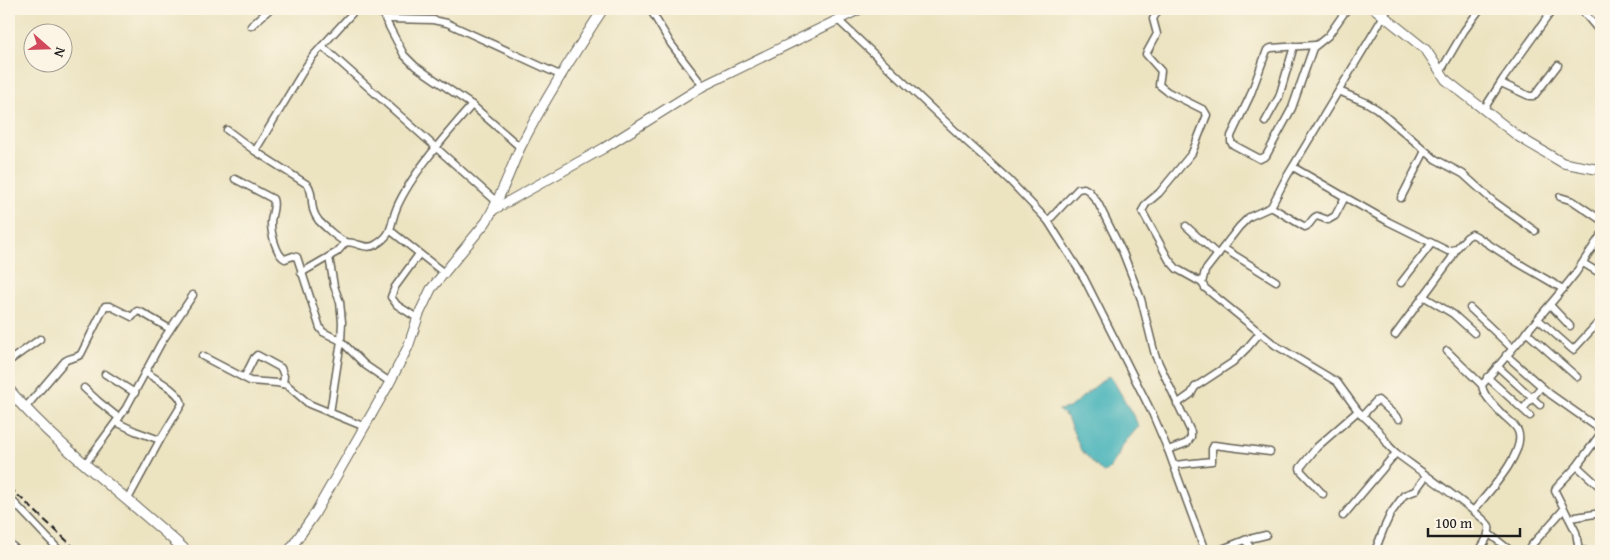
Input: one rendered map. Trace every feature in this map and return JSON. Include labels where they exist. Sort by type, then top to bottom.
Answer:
[{"type":"main road","points":[[9,390],[52,435],[186,551]]},
{"type":"street","points":[[251,26],[270,9]]},
{"type":"street","points":[[255,151],[304,68],[356,9]]},
{"type":"street","points":[[374,9],[384,17],[404,55],[415,66],[472,105],[521,148]]},
{"type":"street","points":[[289,551],[314,516],[390,382],[406,350],[424,300],[477,233],[495,206],[521,148],[542,108],[603,9]]},
{"type":"street","points":[[650,9],[671,44],[703,86]]},
{"type":"street","points":[[495,206],[604,148],[703,86],[860,9]]},
{"type":"street","points":[[1158,9],[1153,19],[1157,34],[1146,54],[1161,71],[1159,85],[1168,92],[1204,110],[1206,115],[1192,153],[1159,193],[1146,204],[1142,211],[1169,260],[1177,269],[1202,283],[1205,288],[1259,334],[1337,382],[1360,414],[1379,432],[1396,453],[1474,510],[1486,521],[1489,526],[1488,533],[1479,551]]},
{"type":"street","points":[[1315,45],[1270,48],[1267,50],[1250,96],[1231,136],[1232,144],[1260,159],[1266,156],[1292,108],[1309,55],[1315,45],[1328,36],[1347,9]]},
{"type":"street","points":[[1375,9],[1385,12],[1426,50],[1446,80],[1519,137],[1563,163],[1601,170]]},
{"type":"street","points":[[1440,72],[1464,31],[1480,9]]},
{"type":"street","points":[[1581,9],[1601,33]]},
{"type":"street","points":[[1202,283],[1205,271],[1249,217],[1271,207],[1385,12]]},
{"type":"street","points":[[1484,110],[1551,12]]},
{"type":"street","points":[[384,17],[399,21],[433,20],[447,23],[562,76]]},
{"type":"street","points":[[838,20],[1009,180],[1048,221],[1064,244],[1097,304],[1168,450],[1205,551]]},
{"type":"street","points":[[322,46],[437,148],[495,206]]},
{"type":"street","points":[[1265,122],[1281,91],[1294,46]]},
{"type":"street","points":[[1501,83],[1529,96],[1534,96],[1558,65]]},
{"type":"street","points":[[1339,91],[1373,106],[1435,159],[1463,174],[1494,202],[1535,231]]},
{"type":"street","points":[[227,130],[255,151],[308,185],[313,212],[318,220],[346,242],[373,246],[391,231],[396,209],[402,197],[437,148],[472,105]]},
{"type":"street","points":[[1401,198],[1425,150]]},
{"type":"street","points":[[1294,167],[1345,198],[1432,243],[1448,250],[1456,250]]},
{"type":"street","points":[[235,179],[273,199],[275,203],[271,221],[280,254],[285,259],[293,256],[297,258],[320,328],[323,332],[341,341],[365,365],[390,382]]},
{"type":"street","points":[[1048,221],[1078,189],[1084,188],[1089,191],[1098,203],[1134,278],[1148,322],[1155,355],[1191,437],[1187,442],[1168,450]]},
{"type":"street","points":[[1560,197],[1573,201],[1601,220]]},
{"type":"street","points":[[1271,207],[1305,227],[1317,216],[1328,220],[1332,219],[1345,198]]},
{"type":"street","points":[[1186,226],[1218,255]]},
{"type":"street","points":[[391,231],[444,273]]},
{"type":"street","points":[[1395,336],[1456,250],[1467,236],[1472,234],[1563,289]]},
{"type":"street","points":[[1474,510],[1507,467],[1519,445],[1518,430],[1482,390],[1482,385],[1550,306],[1583,263],[1601,235]]},
{"type":"street","points":[[302,274],[329,258],[346,242]]},
{"type":"street","points":[[1401,283],[1432,243]]},
{"type":"street","points":[[1223,248],[1276,281]]},
{"type":"street","points":[[417,318],[397,305],[391,297],[395,287],[419,254]]},
{"type":"street","points":[[329,258],[342,312],[341,341],[330,413]]},
{"type":"street","points":[[1583,263],[1601,274]]},
{"type":"street","points":[[85,464],[118,420],[170,329],[193,295]]},
{"type":"street","points":[[1423,296],[1453,314],[1474,333]]},
{"type":"street","points":[[25,408],[65,361],[78,357],[81,354],[105,306],[110,306],[132,317],[137,312],[141,312],[170,329]]},
{"type":"street","points":[[1550,306],[1570,326]]},
{"type":"street","points":[[1470,308],[1512,348]]},
{"type":"street","points":[[1538,319],[1573,350],[1596,325]]},
{"type":"street","points":[[1526,332],[1576,377]]},
{"type":"street","points":[[1177,404],[1191,394],[1195,388],[1233,362],[1259,334]]},
{"type":"street","points":[[9,361],[40,339]]},
{"type":"street","points":[[1447,351],[1482,385]]},
{"type":"street","points":[[244,378],[257,355],[281,368],[284,376],[283,384]]},
{"type":"street","points":[[1506,355],[1542,387],[1601,431],[1577,466],[1556,488],[1556,494],[1576,532],[1579,550],[1586,551]]},
{"type":"street","points":[[202,356],[244,378],[260,383],[283,384],[309,404],[365,428]]},
{"type":"street","points":[[1497,366],[1540,405]]},
{"type":"street","points":[[128,499],[182,404],[182,399],[177,394],[145,372]]},
{"type":"street","points":[[105,374],[134,393]]},
{"type":"street","points":[[1487,377],[1530,416]]},
{"type":"street","points":[[1522,409],[1542,387]]},
{"type":"street","points":[[84,388],[118,420],[135,431],[160,440]]},
{"type":"street","points":[[1323,494],[1300,468],[1317,447],[1378,400],[1399,419]]},
{"type":"street","points":[[1174,465],[1212,462],[1212,449],[1214,446],[1270,452]]},
{"type":"street","points":[[1344,516],[1396,453]]},
{"type":"street","points":[[1577,466],[1601,488]]},
{"type":"street","points":[[1375,551],[1384,528],[1400,500],[1408,493],[1415,491],[1426,476]]},
{"type":"street","points":[[10,499],[60,551]]},
{"type":"street","points":[[1529,551],[1530,547],[1564,509]]},
{"type":"street","points":[[1570,518],[1601,513]]},
{"type":"street","points":[[1488,533],[1511,551]]},
{"type":"street","points":[[1217,551],[1245,540],[1266,535]]},
{"type":"street","points":[[1245,540],[1253,551]]},
{"type":"street","points":[[9,543],[18,551]]},
{"type":"water","points":[[1108,376],[1113,380],[1139,426],[1121,447],[1118,456],[1109,469],[1103,473],[1081,450],[1067,417],[1058,410],[1069,408]]},
{"type":"railway","points":[[9,487],[78,551]]}]
